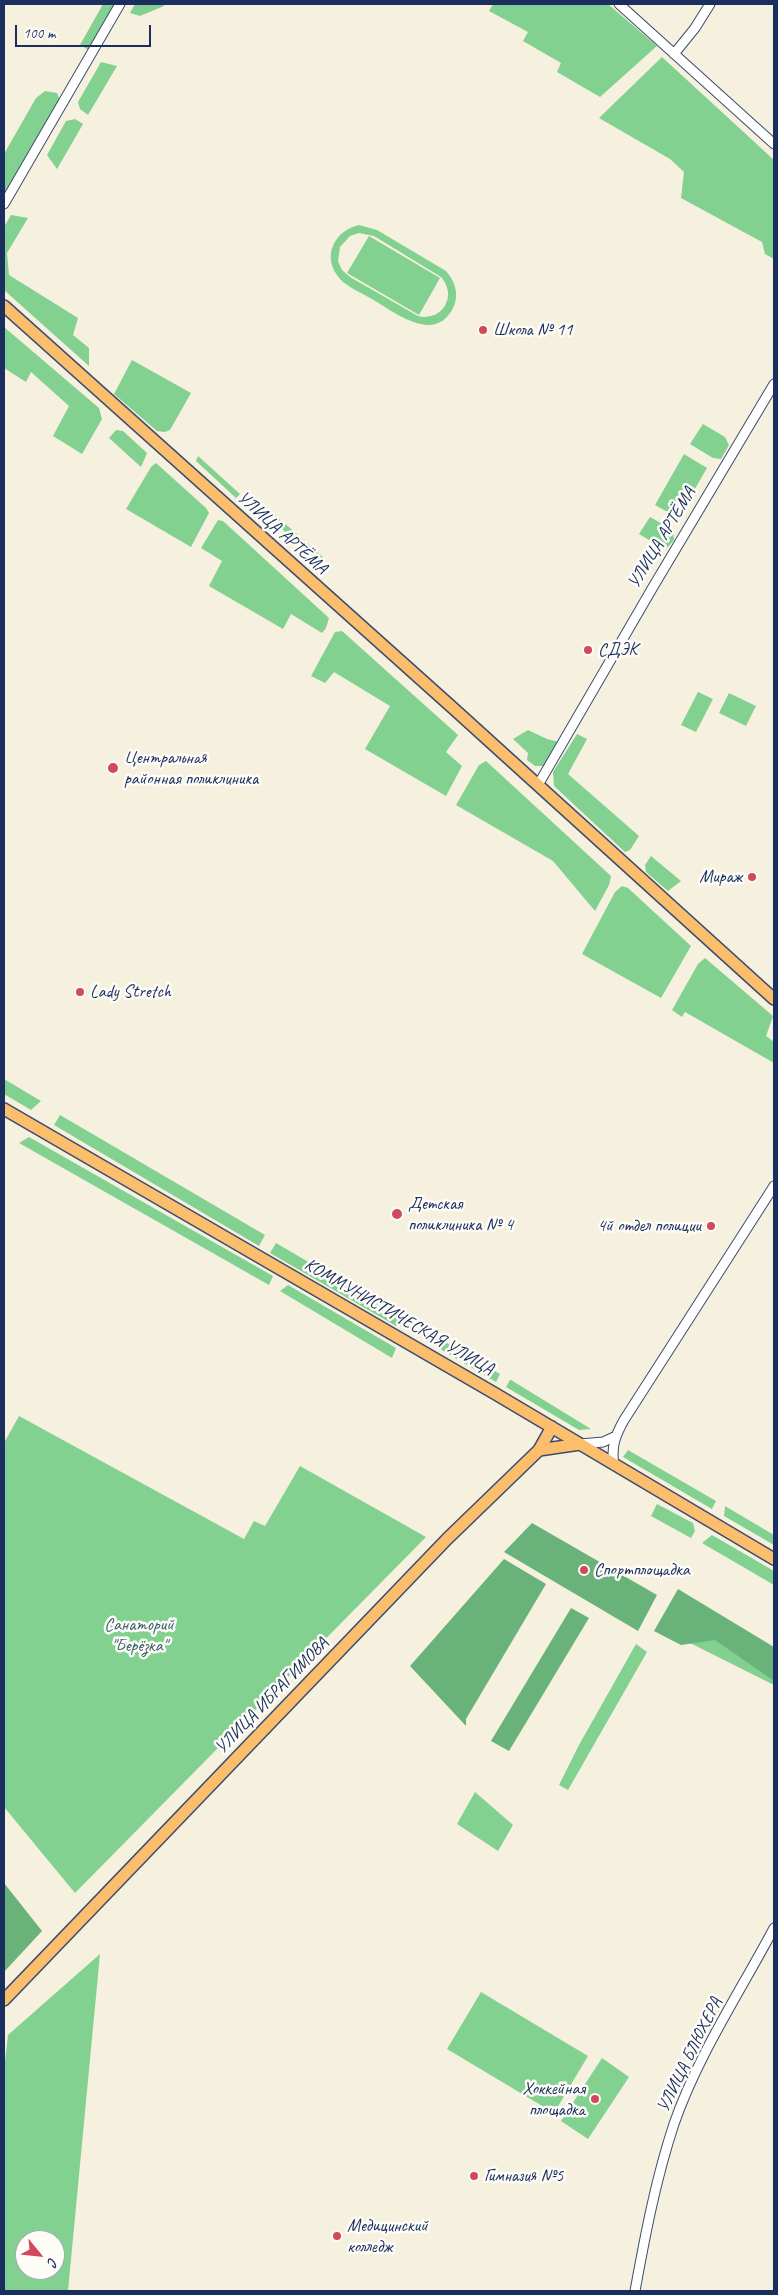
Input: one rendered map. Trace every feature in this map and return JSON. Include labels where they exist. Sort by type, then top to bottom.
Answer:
[{"type":"main road","name":"УЛИЦА АРТЁМА","points":[[4,306],[774,999]]},
{"type":"main road","name":"КОММУНИСТИЧЕСКАЯ УЛИЦА","points":[[4,1109],[552,1427],[774,1559]]},
{"type":"main road","name":"УЛИЦА ИБРАГИМОВА","points":[[4,2000],[447,1539],[539,1450],[552,1427]]},
{"type":"main road","points":[[539,1450],[580,1444]]},
{"type":"street","points":[[4,204],[120,4]]},
{"type":"street","points":[[619,4],[773,141]]},
{"type":"street","points":[[674,54],[695,28],[710,4]]},
{"type":"street","name":"УЛИЦА АРТЁМА","points":[[538,785],[653,586],[774,384]]},
{"type":"street","points":[[614,1465],[612,1453],[614,1438],[774,1186]]},
{"type":"street","points":[[580,1444],[614,1438]]},
{"type":"street","name":"УЛИЦА БЛЮХЕРА","points":[[635,2291],[658,2184],[674,2125],[688,2090],[714,2037],[774,1928]]},
{"type":"green space","points":[[103,4],[120,4],[92,52],[80,45]]},
{"type":"green space","points":[[135,4],[163,4],[164,6],[140,16],[130,13]]},
{"type":"green space","points":[[493,4],[608,4],[657,46],[600,97],[557,72],[561,63],[523,41],[528,32],[489,11]]},
{"type":"green space","points":[[662,57],[774,160],[774,259],[765,254],[762,242],[681,198],[684,172],[670,159],[599,118]]},
{"type":"green space","points":[[101,62],[117,66],[88,115],[80,109],[78,102]]},
{"type":"green space","points":[[45,91],[57,93],[61,103],[4,201],[4,154],[36,98]]},
{"type":"green space","points":[[75,119],[83,124],[57,169],[47,155],[66,121]]},
{"type":"green space","points":[[11,215],[28,218],[7,253],[9,275],[78,318],[73,335],[89,348],[89,366],[4,290],[4,227]]},
{"type":"green space","points":[[359,225],[377,230],[446,271],[454,283],[456,297],[454,306],[446,318],[437,324],[426,325],[414,322],[392,311],[340,279],[333,267],[331,251],[338,237]],"holes":[[[359,233],[374,236],[441,277],[446,284],[448,299],[440,311],[427,317],[418,316],[350,277],[342,270],[338,261],[340,247],[350,236]]]},
{"type":"green space","points":[[369,236],[440,278],[419,315],[347,273]]},
{"type":"green space","points":[[4,327],[99,408],[102,419],[82,454],[53,436],[69,406],[31,372],[26,382],[4,368]]},
{"type":"green space","points":[[132,360],[191,393],[170,430],[165,432],[157,431],[114,394]]},
{"type":"green space","points":[[703,424],[725,437],[729,445],[721,459],[713,458],[690,444]]},
{"type":"green space","points":[[116,430],[123,431],[147,453],[141,467],[109,438]]},
{"type":"green space","points":[[684,454],[707,468],[678,518],[655,505]]},
{"type":"green space","points":[[198,456],[240,494],[236,498],[196,461]]},
{"type":"green space","points":[[156,463],[206,508],[209,513],[191,547],[126,509],[151,467]]},
{"type":"green space","points":[[265,506],[324,558],[320,563],[263,512]]},
{"type":"green space","points":[[650,517],[673,530],[674,540],[668,547],[664,549],[639,534]]},
{"type":"green space","points":[[218,520],[223,521],[329,618],[326,628],[322,633],[291,614],[283,629],[209,586],[222,561],[201,548]]},
{"type":"green space","points":[[342,631],[458,735],[446,752],[462,766],[446,796],[365,749],[390,706],[334,672],[325,683],[311,676],[335,632]]},
{"type":"green space","points":[[698,692],[713,699],[696,732],[681,725]]},
{"type":"green space","points":[[729,693],[756,706],[746,726],[719,713]]},
{"type":"green space","points":[[528,730],[547,739],[559,742],[544,766],[535,766],[527,760],[528,753],[513,739]]},
{"type":"green space","points":[[577,734],[587,739],[568,774],[639,836],[630,850],[625,852],[554,786],[553,772]]},
{"type":"green space","points":[[486,761],[611,876],[609,885],[595,911],[553,861],[456,805],[479,765]]},
{"type":"green space","points":[[651,856],[681,881],[668,891],[646,872],[645,865]]},
{"type":"green space","points":[[622,886],[628,888],[691,946],[661,998],[582,954],[615,892]]},
{"type":"green space","points":[[705,958],[773,1016],[766,1036],[774,1042],[774,1063],[685,1012],[682,1017],[672,1010],[698,964]]},
{"type":"green space","points":[[4,1079],[41,1101],[31,1110],[4,1094]]},
{"type":"green space","points":[[60,1115],[265,1235],[259,1246],[54,1125]]},
{"type":"green space","points":[[29,1137],[273,1276],[269,1285],[19,1143]]},
{"type":"green space","points":[[276,1243],[404,1318],[406,1324],[396,1326],[270,1253]]},
{"type":"green space","points":[[288,1285],[396,1348],[392,1358],[280,1291]]},
{"type":"green space","points":[[430,1333],[500,1374],[496,1382],[425,1340]]},
{"type":"green space","points":[[510,1380],[591,1429],[579,1430],[506,1387]]},
{"type":"green space","name":"Санаторий \"Берёзка\"","points":[[19,1416],[244,1539],[254,1521],[265,1526],[300,1466],[426,1537],[75,1893],[4,1807],[4,1443]]},
{"type":"green space","points":[[628,1450],[716,1501],[712,1509],[623,1457]]},
{"type":"green space","points":[[657,1504],[693,1523],[695,1531],[691,1538],[651,1516]]},
{"type":"green space","points":[[725,1506],[774,1535],[774,1545],[724,1516]]},
{"type":"green space","points":[[532,1523],[657,1595],[638,1631],[504,1552]]},
{"type":"green space","points":[[712,1535],[774,1571],[774,1585],[702,1543]]},
{"type":"green space","points":[[504,1559],[546,1584],[466,1719],[466,1726],[410,1666]]},
{"type":"green space","points":[[678,1589],[774,1647],[774,1681],[715,1640],[681,1645],[654,1631]]},
{"type":"green space","points":[[681,1599],[774,1654],[774,1685],[662,1629]]},
{"type":"green space","points":[[571,1608],[589,1618],[509,1751],[491,1741]]},
{"type":"green space","points":[[636,1644],[647,1652],[568,1790],[559,1785],[579,1745]]},
{"type":"green space","points":[[475,1792],[513,1825],[498,1851],[457,1824]]},
{"type":"green space","points":[[4,1883],[42,1931],[4,1972]]},
{"type":"green space","points":[[100,1954],[68,2291],[4,2291],[4,2070],[8,2035]]},
{"type":"green space","points":[[481,1992],[588,2056],[554,2113],[447,2049]]},
{"type":"green space","name":"Хоккейная площадка","points":[[602,2058],[629,2077],[588,2139],[561,2121]]},
{"type":"place","name":"Школа № 11","points":[[483,330]]},
{"type":"place","name":"СДЭК","points":[[588,650]]},
{"type":"place","name":"Центральная районная поликлиника","points":[[113,768]]},
{"type":"place","name":"Мираж","points":[[752,877]]},
{"type":"place","name":"Lady Stretch","points":[[80,992]]},
{"type":"place","name":"Детская поликлиника № 4","points":[[397,1214]]},
{"type":"place","name":"4й отдел полиции","points":[[711,1226]]},
{"type":"place","name":"Спортплощадка","points":[[584,1570]]},
{"type":"place","name":"Хоккейная площадка","points":[[595,2099]]},
{"type":"place","name":"Гимназия №5","points":[[474,2176]]},
{"type":"place","name":"Медицинский колледж","points":[[337,2236]]}]
